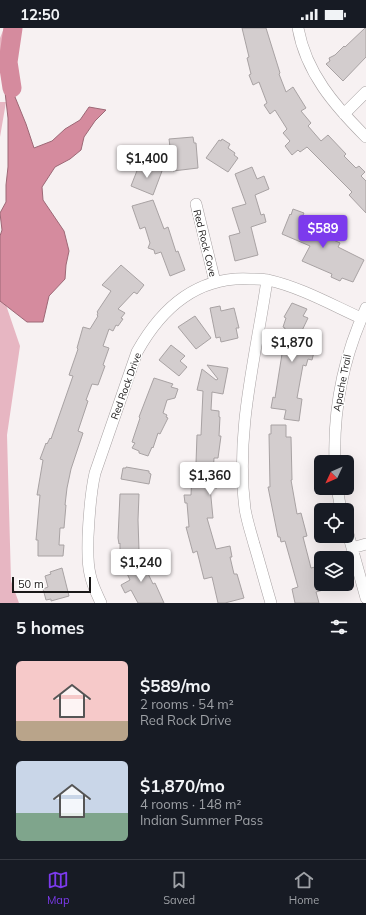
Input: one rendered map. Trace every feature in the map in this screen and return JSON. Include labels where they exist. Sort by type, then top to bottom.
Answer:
[{"type":"street","points":[[298,28],[304,51],[311,68],[332,101],[366,137]]},
{"type":"street","points":[[344,114],[366,92]]},
{"type":"street","name":"Red Rock Cove","points":[[196,204],[215,282]]},
{"type":"street","name":"Red Rock Drive","points":[[101,603],[89,573],[87,557],[89,505],[96,473],[137,352],[146,336],[158,320],[172,307],[194,291],[215,282],[243,278],[267,280],[292,287],[361,318]]},
{"type":"street","points":[[267,280],[245,416],[243,469],[246,511],[271,603]]},
{"type":"street","name":"Apache Trail","points":[[335,455],[334,436],[337,401],[351,342],[366,308]]},
{"type":"street","points":[[351,543],[366,598]]},
{"type":"street","points":[[352,548],[366,544]]},
{"type":"shaded area","points":[[4,28],[19,28],[0,67],[0,38]]},
{"type":"shaded area","points":[[8,62],[14,80],[15,97],[34,148],[52,141],[65,129],[80,120],[89,107],[106,110],[95,121],[84,137],[81,150],[70,159],[55,167],[42,187],[43,200],[64,231],[69,251],[65,279],[49,296],[43,322],[27,322],[0,301],[0,236],[2,230],[0,213],[6,202],[8,167],[8,118],[4,73]]},
{"type":"shaded area","points":[[0,102],[6,102],[0,137]]},
{"type":"shaded area","points":[[0,260],[6,305],[20,346],[7,435],[11,581],[19,603],[0,603]]},
{"type":"building","points":[[242,28],[266,28],[280,73],[279,74],[286,92],[293,87],[306,108],[301,111],[311,123],[308,126],[321,141],[328,135],[346,154],[344,156],[356,168],[359,166],[365,172],[361,176],[366,181],[366,213],[349,195],[352,192],[307,147],[300,152],[298,150],[292,155],[285,146],[290,141],[283,133],[287,129],[275,110],[270,114],[264,105],[267,103],[259,82],[253,85],[249,75],[251,74],[247,58],[249,57]]},
{"type":"building","points":[[365,28],[366,57],[343,81],[326,64],[330,61],[329,58],[335,55],[344,46],[345,47]]},
{"type":"building","points":[[193,137],[194,143],[196,143],[198,168],[173,171],[169,139]]},
{"type":"building","points":[[222,139],[230,144],[228,148],[235,153],[234,155],[238,158],[228,172],[206,158],[219,140],[221,141]]},
{"type":"building","points":[[140,163],[162,171],[153,195],[131,186]]},
{"type":"building","points":[[252,167],[257,179],[264,176],[269,189],[255,195],[261,215],[264,214],[266,222],[251,227],[258,255],[235,261],[229,236],[240,233],[232,208],[246,204],[235,174]]},
{"type":"building","points":[[153,200],[164,229],[168,227],[176,252],[178,251],[185,270],[170,276],[161,252],[155,254],[154,250],[148,248],[150,243],[145,227],[140,229],[132,206]]},
{"type":"building","points":[[293,209],[304,213],[301,219],[314,224],[312,230],[340,243],[338,247],[364,260],[353,282],[342,278],[340,281],[331,277],[332,274],[302,261],[310,246],[282,234]]},
{"type":"building","points":[[121,265],[144,285],[137,294],[134,292],[118,309],[125,313],[121,318],[123,319],[118,326],[116,325],[113,331],[109,329],[103,346],[109,348],[103,365],[105,366],[98,385],[92,384],[86,400],[88,401],[78,431],[83,433],[71,469],[67,488],[64,528],[60,528],[59,545],[64,545],[63,556],[38,556],[38,540],[36,540],[40,495],[37,495],[43,460],[40,459],[46,443],[47,444],[50,438],[51,439],[73,376],[69,375],[78,349],[83,327],[90,329],[98,316],[97,312],[111,291],[102,285]]},
{"type":"building","points":[[292,303],[307,309],[303,316],[308,318],[298,339],[316,344],[312,360],[308,359],[306,366],[303,365],[297,398],[302,399],[299,421],[284,419],[286,410],[271,408],[273,397],[275,398],[282,354],[279,354],[285,328],[283,327],[286,318],[284,317]]},
{"type":"building","points":[[220,306],[221,311],[234,308],[239,328],[236,328],[238,338],[221,342],[220,337],[216,338],[210,308]]},
{"type":"building","points":[[195,316],[211,338],[196,349],[178,327]]},
{"type":"building","points":[[171,345],[185,356],[180,361],[187,367],[179,376],[159,360]]},
{"type":"building","points":[[207,365],[228,368],[223,394],[212,392],[211,410],[219,411],[219,436],[221,436],[218,458],[214,458],[213,476],[218,477],[217,488],[210,487],[213,518],[207,518],[216,549],[230,546],[232,557],[230,557],[234,574],[237,574],[244,598],[225,603],[218,603],[212,577],[204,579],[197,551],[193,553],[186,527],[189,527],[187,503],[185,503],[184,495],[191,495],[192,472],[190,471],[190,463],[196,463],[197,435],[201,435],[203,391],[197,390],[202,369],[216,380],[218,379]]},
{"type":"building","points":[[154,378],[173,384],[171,387],[178,389],[175,398],[167,400],[163,413],[167,415],[166,417],[168,418],[160,434],[158,433],[153,448],[152,447],[148,456],[139,453],[139,451],[132,448],[135,443],[132,442],[140,418],[139,417]]},
{"type":"building","points":[[271,425],[286,425],[286,437],[291,437],[291,480],[297,514],[301,513],[307,536],[303,537],[311,568],[314,567],[314,591],[320,591],[316,592],[319,603],[295,603],[292,589],[298,587],[285,541],[281,542],[280,537],[278,537],[268,487],[270,487],[269,434],[271,434]]},
{"type":"building","points":[[126,467],[149,471],[151,474],[149,484],[121,479],[123,468]]},
{"type":"building","points":[[120,494],[139,494],[139,551],[120,552],[120,543],[119,544],[118,538]]},
{"type":"building","points":[[140,557],[153,584],[155,583],[164,603],[138,603],[131,590],[125,593],[121,585],[130,580],[123,565]]},
{"type":"building","points":[[62,568],[69,596],[51,601],[51,599],[46,600],[43,589],[48,587],[45,576],[51,574],[50,572]]},
{"type":"waterway","points":[[12,88],[8,62],[13,28]]}]
